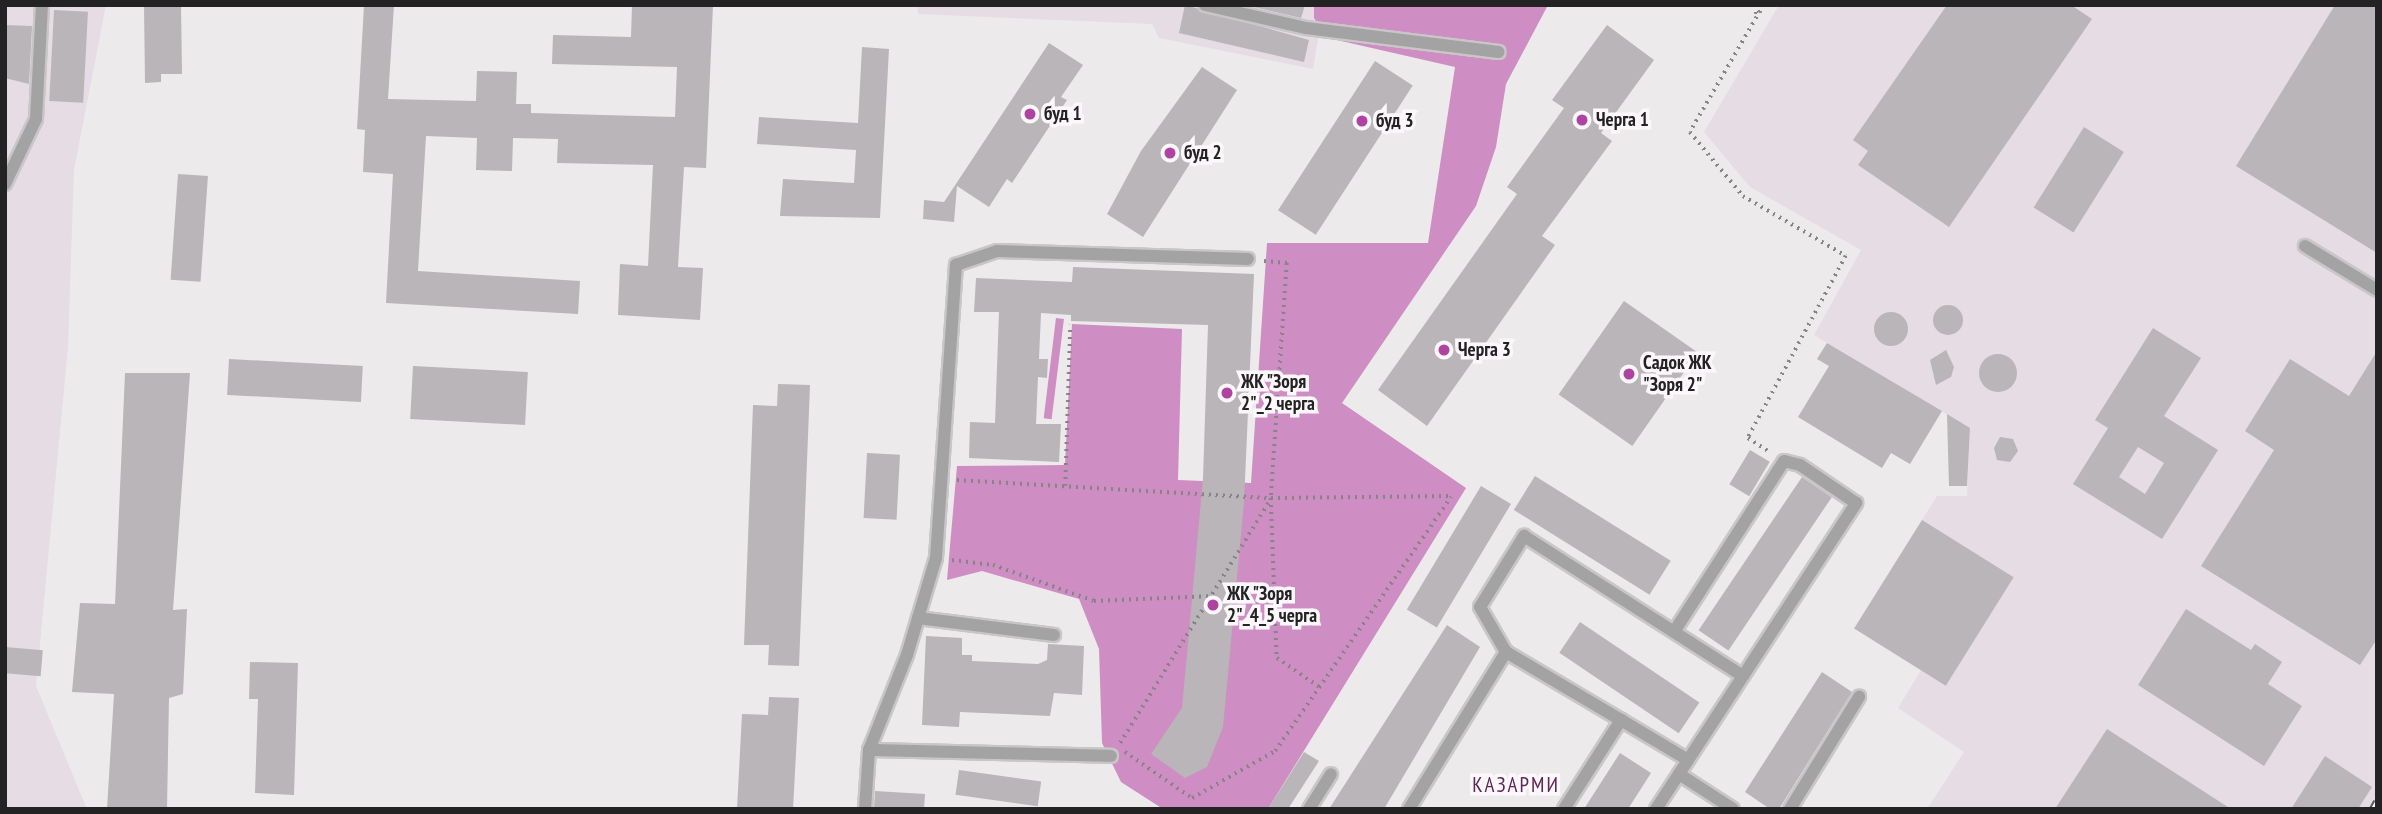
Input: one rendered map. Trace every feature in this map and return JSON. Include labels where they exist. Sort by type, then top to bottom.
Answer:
[{"type":"lane","points":[[5,184],[36,120],[42,5]]},
{"type":"lane","points":[[1205,5],[1306,28],[1499,51]]},
{"type":"lane","points":[[2305,246],[2377,290]]},
{"type":"lane","points":[[865,809],[869,750],[918,618],[936,558],[956,265],[997,251],[1248,259]]},
{"type":"lane","points":[[1656,809],[1856,503],[1800,465],[1784,461],[1674,632]]},
{"type":"lane","points":[[1688,760],[1506,652],[1480,607],[1524,536],[1743,676]]},
{"type":"lane","points":[[918,618],[1054,635]]},
{"type":"lane","points":[[1409,809],[1506,652]]},
{"type":"lane","points":[[1790,809],[1859,697]]},
{"type":"lane","points":[[1564,809],[1621,720]]},
{"type":"lane","points":[[869,750],[1111,756]]},
{"type":"lane","points":[[1309,809],[1331,774]]},
{"type":"lane","points":[[1679,774],[1733,809]]},
{"type":"path","points":[[1755,5],[1757,16]]},
{"type":"path","points":[[1764,5],[1690,132],[1743,197],[1846,256],[1748,438],[1784,461]]},
{"type":"path","points":[[1248,259],[1287,263],[1271,498],[1277,658],[1321,688]]},
{"type":"path","points":[[1065,486],[1070,325]]},
{"type":"path","points":[[941,479],[1271,498],[1452,496],[1275,751],[1192,798],[1118,747],[1271,498]]},
{"type":"path","points":[[936,558],[993,565],[1094,601],[1213,596]]},
{"type":"shaded area","points":[[5,5],[106,5],[74,170],[68,347],[36,686],[87,809],[5,809]]},
{"type":"shaded area","points":[[917,5],[1314,5],[1320,27],[1313,69],[1159,38],[1152,24],[918,14]]},
{"type":"shaded area","points":[[1314,5],[1548,5],[1506,84],[1496,147],[1476,206],[1342,403],[1466,488],[1268,809],[1163,809],[1121,782],[1102,743],[1099,649],[1079,599],[982,571],[947,580],[957,466],[1065,465],[1072,324],[1182,329],[1178,480],[1251,483],[1267,243],[1428,243],[1455,67],[1328,38],[1314,18]]},
{"type":"shaded area","points":[[1779,5],[2377,5],[2377,809],[1927,809],[1964,752],[1898,708],[1921,670],[1854,628],[1937,496],[1967,496],[1970,428],[1814,335],[1861,250],[1750,187],[1704,132]]},
{"type":"shaded area","points":[[1056,318],[1064,319],[1052,419],[1044,418]]},
{"type":"building","points":[[144,5],[181,5],[182,74],[161,74],[161,82],[145,83]]},
{"type":"building","points":[[364,5],[394,5],[388,99],[476,101],[477,71],[517,72],[516,104],[531,104],[531,113],[675,117],[677,67],[552,64],[553,35],[631,37],[632,5],[713,5],[706,168],[684,167],[678,267],[703,268],[700,320],[618,315],[620,264],[648,266],[653,165],[557,163],[558,139],[513,138],[512,171],[476,170],[477,138],[426,136],[418,271],[580,281],[578,314],[386,303],[393,174],[363,172],[365,130],[357,129]]},
{"type":"building","points":[[1185,5],[1309,40],[1304,62],[1179,33]]},
{"type":"building","points":[[1246,5],[1305,5],[1301,18]]},
{"type":"building","points":[[1947,5],[2071,5],[2092,19],[1949,227],[1858,165],[1868,151],[1853,140]]},
{"type":"building","points":[[2335,5],[2377,5],[2377,253],[2236,166]]},
{"type":"building","points":[[54,10],[88,12],[83,103],[49,101]]},
{"type":"building","points":[[5,25],[32,26],[29,84],[5,78]]},
{"type":"building","points":[[1607,25],[1654,60],[1601,133],[1612,141],[1542,236],[1555,245],[1427,426],[1378,390],[1517,194],[1507,187],[1564,108],[1552,100]]},
{"type":"building","name":"буд 1","points":[[1049,43],[1083,65],[1061,97],[1067,100],[1012,183],[1007,179],[989,207],[957,186],[954,222],[923,219],[924,200],[944,202]]},
{"type":"building","points":[[862,47],[889,49],[880,218],[780,216],[783,179],[854,183],[856,150],[757,144],[759,117],[858,123]]},
{"type":"building","name":"буд 3","points":[[1375,61],[1413,86],[1316,235],[1278,210]]},
{"type":"building","name":"буд 2","points":[[1202,67],[1237,90],[1143,237],[1107,214],[1141,151]]},
{"type":"building","points":[[2084,127],[2124,152],[2074,232],[2034,208]]},
{"type":"building","points":[[178,174],[208,176],[201,282],[171,280]]},
{"type":"building","points":[[1073,267],[1254,274],[1244,503],[1223,727],[1207,767],[1185,778],[1151,754],[1182,708],[1203,478],[1208,325],[1071,321],[1071,315],[1041,313],[1039,359],[1048,359],[1047,378],[1038,377],[1036,424],[1061,424],[1059,462],[969,458],[970,422],[995,423],[999,312],[974,312],[976,278],[1072,282]]},
{"type":"building","name":"Садок ЖК \"Зоря 2\"","points":[[1624,301],[1698,353],[1632,446],[1559,394]]},
{"type":"building","points":[[1948,305],[1954,306],[1962,314],[1962,326],[1954,334],[1948,335],[1942,334],[1934,326],[1933,320],[1934,314],[1942,306]]},
{"type":"building","points":[[1891,312],[1903,317],[1908,329],[1903,341],[1891,346],[1879,341],[1874,329],[1879,317]]},
{"type":"building","points":[[2153,328],[2201,358],[2164,416],[2218,450],[2162,539],[2073,484],[2108,428],[2095,420]],"holes":[[[2138,447],[2164,463],[2145,494],[2119,477]]]},
{"type":"building","points":[[1827,343],[1942,411],[1910,464],[1891,453],[1882,468],[1798,417],[1829,366],[1817,359]]},
{"type":"building","points":[[1946,350],[1954,367],[1951,377],[1936,385],[1930,360]]},
{"type":"building","points":[[2377,351],[2377,639],[2360,665],[2201,566],[2274,450],[2245,431],[2290,359],[2349,396]]},
{"type":"building","points":[[1998,354],[2011,360],[2017,373],[2011,386],[1998,392],[1985,386],[1979,373],[1985,360]]},
{"type":"building","points":[[229,359],[363,366],[361,402],[227,395]]},
{"type":"building","points":[[413,366],[528,372],[525,425],[410,419]]},
{"type":"building","points":[[125,373],[190,373],[173,610],[187,609],[183,694],[169,698],[167,809],[107,809],[114,694],[72,692],[80,603],[115,604]]},
{"type":"building","points":[[778,384],[810,385],[799,666],[768,665],[769,645],[744,645],[753,405],[777,406]]},
{"type":"building","points":[[1947,414],[1970,428],[1967,486],[1949,486]]},
{"type":"building","points":[[2000,437],[2013,439],[2018,451],[2010,462],[1997,460],[1994,448]]},
{"type":"building","points":[[1750,450],[1770,462],[1749,496],[1729,484]]},
{"type":"building","points":[[867,453],[900,455],[897,520],[864,518]]},
{"type":"building","points":[[1535,476],[1671,561],[1649,595],[1514,510]]},
{"type":"building","points":[[1802,477],[1832,497],[1728,651],[1699,630]]},
{"type":"building","points":[[1481,486],[1511,504],[1437,627],[1407,609]]},
{"type":"building","points":[[1922,520],[2014,577],[1946,686],[1854,629]]},
{"type":"building","points":[[2186,609],[2251,650],[2255,644],[2282,662],[2268,684],[2302,706],[2264,766],[2138,685]]},
{"type":"building","points":[[1580,622],[1699,703],[1679,733],[1559,653]]},
{"type":"building","points":[[1447,625],[1480,647],[1384,809],[1329,809]]},
{"type":"building","points":[[926,636],[962,638],[962,655],[972,655],[972,661],[1038,664],[1047,660],[1048,644],[1084,646],[1082,695],[1054,693],[1050,716],[960,712],[959,727],[922,725]]},
{"type":"building","points":[[5,647],[43,650],[41,676],[5,673]]},
{"type":"building","points":[[250,662],[298,663],[294,795],[255,793],[258,699],[249,699]]},
{"type":"building","points":[[1822,672],[1852,692],[1779,809],[1770,809],[1745,792]]},
{"type":"building","points":[[769,697],[799,698],[793,809],[737,809],[742,714],[768,715]]},
{"type":"building","points":[[2107,729],[2231,809],[2055,809]]},
{"type":"building","points":[[1304,752],[1319,761],[1288,809],[1268,809]]},
{"type":"building","points":[[1620,753],[1651,773],[1628,809],[1584,809]]},
{"type":"building","points":[[2325,756],[2372,787],[2358,809],[2291,809]]},
{"type":"building","points":[[959,770],[1041,782],[1038,806],[956,795]]},
{"type":"building","points":[[875,791],[925,794],[924,809],[874,809]]},
{"type":"railway","points":[[2373,809],[2377,802]]},
{"type":"place","name":"буд 1","points":[[1030,114]]},
{"type":"place","name":"Черга 1","points":[[1582,120]]},
{"type":"place","name":"буд 3","points":[[1362,121]]},
{"type":"place","name":"буд 2","points":[[1170,153]]},
{"type":"place","name":"Черга 3","points":[[1444,350]]},
{"type":"place","name":"Садок ЖК \"Зоря 2\"","points":[[1629,374]]},
{"type":"place","name":"ЖК \"Зоря 2\"_2 черга","points":[[1227,393]]},
{"type":"place","name":"ЖК \"Зоря 2\"_4_5 черга","points":[[1213,605]]},
{"type":"district","name":"КАЗАРМИ","points":[[1516,785]]}]
